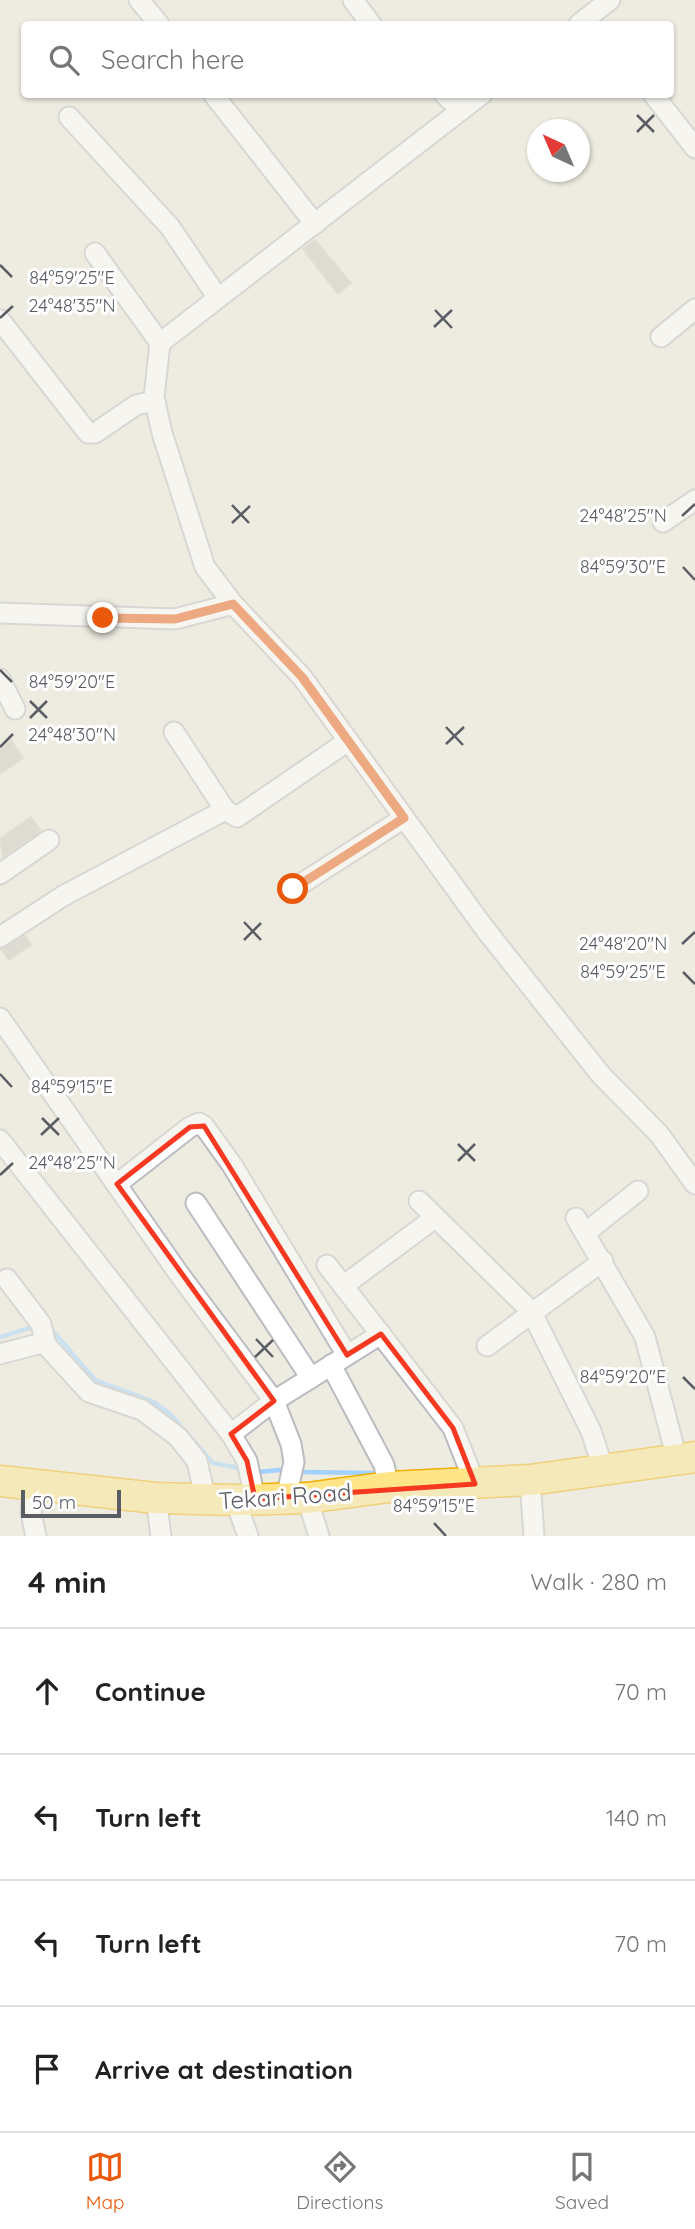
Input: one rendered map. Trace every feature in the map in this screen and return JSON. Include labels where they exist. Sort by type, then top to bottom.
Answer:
[{"type":"highway","name":"Tekari Road","points":[[0,1481],[156,1498],[296,1498],[389,1487],[530,1480],[686,1458]]},
{"type":"street","points":[[139,0],[156,21]]},
{"type":"street","points":[[353,0],[369,21]]},
{"type":"street","points":[[590,21],[610,0]]},
{"type":"street","points":[[216,98],[315,224]]},
{"type":"street","points":[[448,98],[461,110]]},
{"type":"street","points":[[477,98],[160,343],[155,370],[155,401],[205,567],[233,604],[302,677],[485,929],[601,1075],[659,1134],[695,1184]]},
{"type":"street","points":[[656,98],[695,148]]},
{"type":"street","points":[[69,117],[170,227],[218,298]]},
{"type":"street","points":[[95,254],[160,343]]},
{"type":"street","points":[[661,337],[695,309]]},
{"type":"street","points":[[0,320],[88,433],[95,433],[136,405],[155,401]]},
{"type":"street","points":[[663,522],[695,500]]},
{"type":"street","points":[[0,612],[175,619],[233,604]]},
{"type":"street","points":[[0,679],[15,709]]},
{"type":"street","points":[[174,732],[225,810],[233,817],[242,816],[348,741]]},
{"type":"street","points":[[0,937],[63,896],[225,810]]},
{"type":"street","points":[[293,889],[404,818]]},
{"type":"street","points":[[0,874],[49,840]]},
{"type":"street","points":[[0,1018],[179,1274],[274,1401],[291,1444],[296,1498],[319,1536]]},
{"type":"street","points":[[117,1184],[190,1127],[195,1124],[204,1126],[232,1165],[339,1360],[384,1465],[389,1487]]},
{"type":"street","points":[[0,1140],[231,1434],[247,1461],[232,1500]]},
{"type":"street","points":[[638,1191],[581,1225],[645,1337],[686,1458]]},
{"type":"street","points":[[419,1201],[531,1311],[591,1431],[604,1471]]},
{"type":"street","points":[[196,1203],[311,1378]]},
{"type":"street","points":[[343,1286],[428,1223]]},
{"type":"street","points":[[487,1346],[531,1311],[603,1261]]},
{"type":"street","points":[[327,1265],[453,1428],[475,1484]]},
{"type":"street","points":[[7,1279],[41,1324],[46,1345],[89,1392],[142,1410],[178,1437],[232,1500],[248,1536]]},
{"type":"street","points":[[231,1434],[274,1401],[381,1334]]},
{"type":"street","points":[[0,1354],[38,1344],[46,1345]]},
{"type":"street","points":[[530,1480],[534,1536]]},
{"type":"street","points":[[34,1484],[31,1513],[36,1536]]},
{"type":"street","points":[[156,1498],[161,1536]]},
{"type":"highlighted area","points":[[204,1126],[347,1355],[381,1334],[453,1428],[475,1484],[255,1499],[247,1461],[231,1434],[274,1401],[117,1184],[190,1127]]},
{"type":"building","points":[[315,240],[351,283],[338,294],[303,249]]},
{"type":"building","points":[[11,740],[23,758],[0,774],[0,748]]},
{"type":"building","points":[[31,817],[41,831],[3,857],[0,839]]},
{"type":"building","points":[[25,935],[31,945],[9,960],[1,949]]},
{"type":"waterway","points":[[47,1324],[95,1380],[154,1402],[170,1414],[213,1463],[239,1468]]},
{"type":"waterway","points":[[0,1337],[36,1326]]},
{"type":"waterway","points":[[258,1472],[280,1470]]},
{"type":"waterway","points":[[299,1472],[377,1473]]},
{"type":"waterway","points":[[492,1496],[518,1495]]},
{"type":"route","points":[[103,618],[175,619],[233,604],[302,677],[404,818],[293,889]]}]
